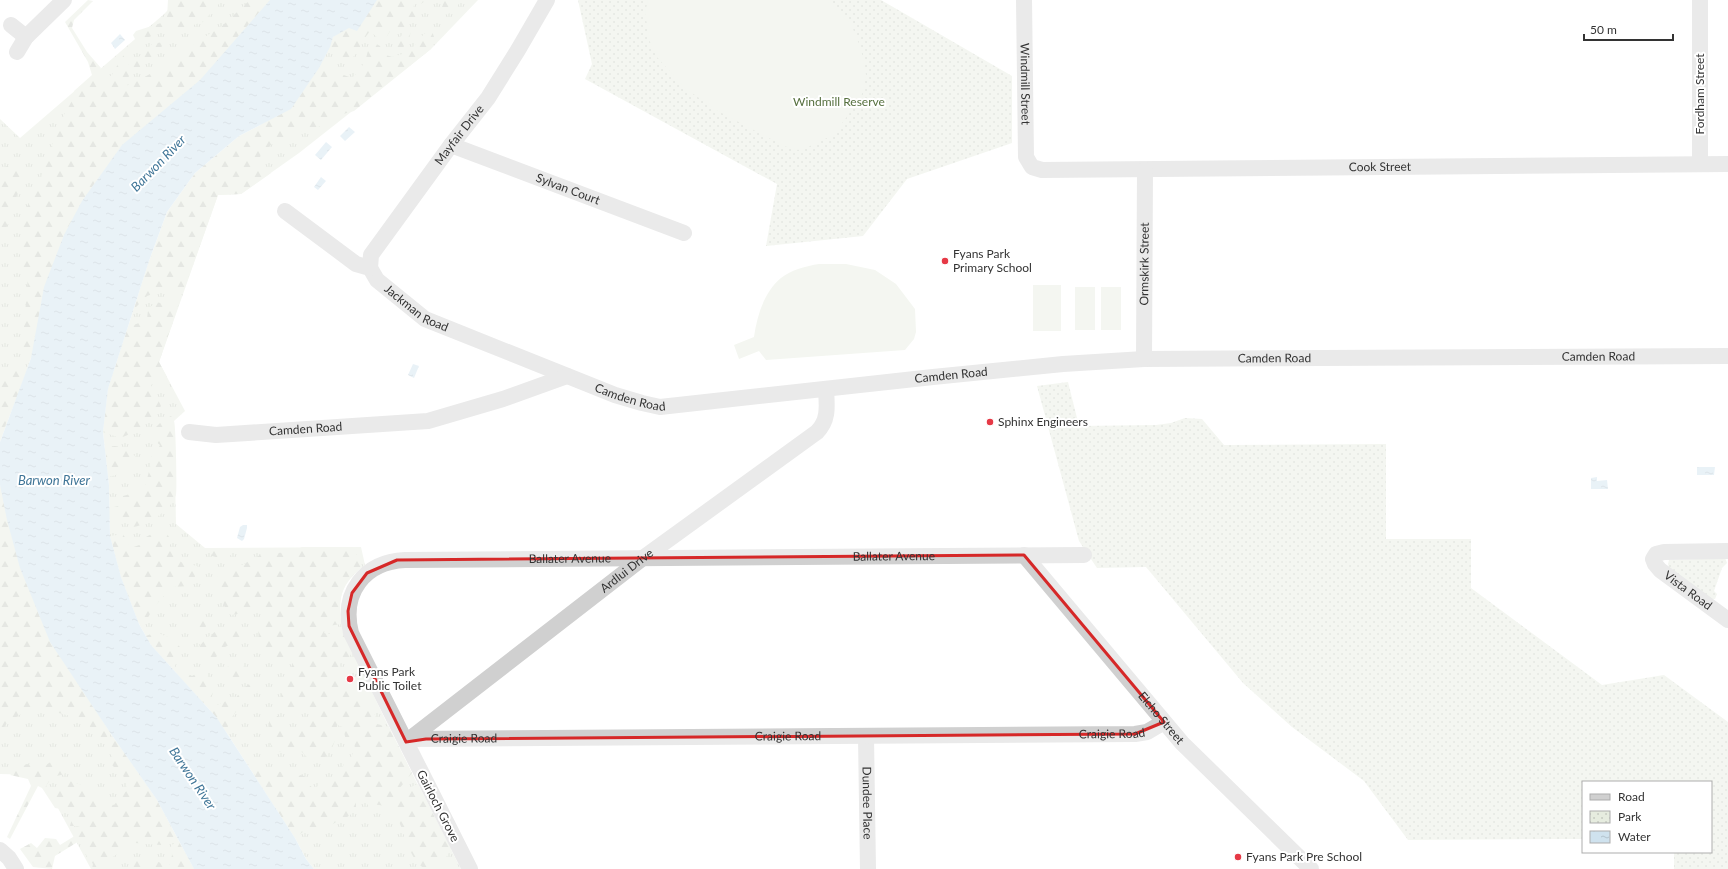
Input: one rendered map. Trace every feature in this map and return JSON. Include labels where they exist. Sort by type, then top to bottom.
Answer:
[{"type":"street","points":[[17,52],[26,37],[64,0]]},
{"type":"street","name":"Mayfair Drive","points":[[370,268],[371,255],[488,98],[503,76],[547,0]]},
{"type":"street","name":"Windmill Street","points":[[1024,0],[1026,157],[1032,167]]},
{"type":"street","name":"Fordham Street","points":[[1700,0],[1700,164]]},
{"type":"street","points":[[11,25],[26,37]]},
{"type":"street","name":"Sylvan Court","points":[[451,146],[684,233]]},
{"type":"street","name":"Cook Street","points":[[1032,167],[1042,170],[1145,170],[1728,164]]},
{"type":"street","name":"Ormskirk Street","points":[[1144,359],[1145,170]]},
{"type":"street","points":[[285,211],[356,264],[370,268]]},
{"type":"street","name":"Jackman Road","points":[[370,268],[377,280],[425,319],[567,376]]},
{"type":"street","name":"Camden Road","points":[[188,432],[216,435],[428,422],[503,399],[567,376],[635,402],[660,407],[826,390],[940,376],[1063,364],[1144,359],[1728,356]]},
{"type":"street","name":"Ardlui Drive","points":[[407,741],[643,558],[817,432],[822,426],[826,416],[826,390]]},
{"type":"street","name":"Vista Road","points":[[1728,551],[1664,552],[1657,554],[1654,557],[1655,564],[1660,570],[1728,620]]},
{"type":"street","name":"Elcho Street","points":[[1024,555],[1182,743],[1311,869]]},
{"type":"street","name":"Ballater Avenue","points":[[407,741],[358,649],[349,626],[348,611],[352,593],[357,584],[367,573],[383,564],[397,560],[1084,555]]},
{"type":"street","name":"Craigie Road","points":[[407,741],[1135,734],[1147,732],[1164,722]]},
{"type":"street","name":"Dundee Place","points":[[866,736],[868,869]]},
{"type":"street","name":"Gairloch Grove","points":[[407,741],[470,869]]},
{"type":"street","points":[[0,850],[9,858],[16,869]]},
{"type":"highlighted area","points":[[1024,555],[1164,722],[1135,734],[426,739],[406,742],[349,626],[348,611],[352,593],[367,573],[397,560]]},
{"type":"green space","points":[[88,0],[93,1],[74,20],[72,28],[87,52],[101,68],[97,76],[99,82],[112,75],[123,55],[129,65],[152,44],[163,42],[160,52],[126,79],[128,86],[170,63],[184,50],[222,26],[250,0],[270,0],[200,80],[122,145],[82,201],[64,235],[44,287],[31,358],[22,352],[28,276],[22,269],[20,252],[22,223],[26,209],[40,180],[60,122],[73,99],[74,91],[92,75],[88,62],[65,22]]},
{"type":"green space","points":[[168,0],[222,0],[203,22],[180,29],[161,32],[142,40],[135,39],[133,35],[136,31],[161,23],[167,17]]},
{"type":"green space","points":[[178,0],[270,0],[31,358],[0,442],[0,119],[20,138],[163,15]]},
{"type":"green space","points":[[377,0],[478,0],[431,49],[299,153],[241,194],[218,195],[159,362],[185,411],[174,421],[176,524],[205,548],[361,547],[365,565],[350,579],[342,594],[340,603],[343,632],[398,746],[461,869],[314,869],[306,859],[295,838],[217,718],[151,645],[139,624],[121,577],[110,536],[109,485],[103,432],[108,389],[149,261],[333,37]]},
{"type":"green space","points":[[377,0],[426,0],[421,4],[414,4],[413,10],[419,13],[415,19],[405,18],[405,23],[411,28],[411,31],[408,41],[399,51],[396,50],[393,45],[403,34],[394,25],[387,36],[380,40],[370,31],[358,51],[348,63],[339,60],[330,47],[333,37],[349,28]]},
{"type":"green space","points":[[444,0],[459,0],[459,3],[458,6],[449,14],[443,15],[441,11]]},
{"type":"green space","name":"Windmill Reserve","points":[[578,0],[881,0],[1012,76],[1012,143],[907,179],[863,236],[766,246],[777,184],[585,79],[592,64]]},
{"type":"green space","points":[[648,0],[826,0],[851,24],[861,49],[866,75],[861,98],[833,135],[798,150],[784,146],[716,110],[685,88],[656,56],[650,42],[645,13]]},
{"type":"green space","points":[[431,28],[434,37],[431,49],[354,111],[336,116],[321,126],[287,135],[273,143],[261,154],[258,164],[271,173],[241,194],[218,195],[185,287],[167,289],[147,296],[134,309],[149,261],[167,212],[195,173],[239,136],[291,109],[319,68],[352,78],[363,64],[368,48],[373,42],[380,46],[383,54],[392,57],[409,52]]},
{"type":"green space","points":[[10,165],[25,170],[2,241],[0,240],[0,169]]},
{"type":"green space","points":[[819,264],[846,264],[875,270],[896,284],[915,309],[916,332],[914,339],[905,350],[766,360],[759,351],[739,359],[734,345],[754,337],[762,305],[775,284],[785,275],[804,267]]},
{"type":"green space","points":[[1033,285],[1061,285],[1061,331],[1033,331]]},
{"type":"green space","points":[[1075,287],[1095,287],[1095,330],[1075,330]]},
{"type":"green space","points":[[1101,287],[1121,287],[1121,330],[1101,330]]},
{"type":"green space","points":[[181,298],[159,362],[167,377],[157,380],[151,385],[161,406],[143,426],[126,436],[120,438],[103,432],[108,389],[128,327],[147,320],[148,309],[156,302],[165,304]]},
{"type":"green space","points":[[28,367],[16,400],[0,437],[0,372]]},
{"type":"green space","points":[[1068,382],[1079,426],[1156,425],[1171,423],[1185,418],[1202,419],[1224,445],[1386,444],[1386,539],[1471,539],[1471,588],[1602,685],[1664,675],[1728,722],[1728,869],[1674,869],[1674,853],[1712,853],[1712,781],[1582,781],[1582,839],[1408,840],[1364,781],[1292,727],[1243,683],[1146,567],[1097,568],[1079,541],[1037,386]]},
{"type":"green space","points":[[171,416],[174,420],[175,426],[176,458],[176,495],[173,501],[158,516],[139,526],[133,527],[123,520],[109,519],[109,508],[119,506],[123,496],[144,490],[151,464],[151,455],[156,453],[160,445],[155,441],[153,430],[162,421]]},
{"type":"green space","points":[[115,446],[126,448],[135,456],[134,464],[116,475],[108,477],[105,447]]},
{"type":"green space","points":[[0,485],[75,678],[111,734],[157,800],[194,869],[91,869],[40,775],[0,774]]},
{"type":"green space","points":[[0,485],[7,520],[20,568],[50,642],[111,734],[101,741],[85,720],[33,706],[7,723],[0,733]]},
{"type":"green space","points":[[162,528],[169,538],[169,550],[176,555],[181,562],[197,566],[199,570],[189,586],[172,587],[154,607],[146,621],[139,624],[121,577],[110,536],[123,534],[131,548],[142,544],[146,537]]},
{"type":"green space","points":[[302,547],[353,547],[362,567],[349,579],[342,592],[340,607],[341,624],[328,626],[324,633],[330,634],[343,632],[352,652],[348,660],[339,664],[343,672],[341,674],[349,689],[360,695],[370,705],[375,715],[377,724],[389,727],[412,773],[399,789],[406,789],[418,784],[451,849],[439,869],[427,869],[418,864],[412,854],[398,819],[391,810],[381,805],[368,806],[364,792],[358,790],[356,810],[346,818],[329,827],[313,828],[304,831],[295,838],[254,775],[258,769],[262,769],[280,772],[292,778],[301,775],[309,778],[306,782],[315,790],[321,781],[342,773],[344,761],[351,758],[355,748],[353,738],[346,741],[343,727],[337,725],[333,746],[324,759],[319,763],[310,760],[300,750],[276,752],[270,744],[269,721],[276,715],[284,720],[284,730],[286,735],[293,735],[297,726],[310,721],[312,710],[303,704],[292,710],[284,707],[281,695],[283,690],[279,680],[290,672],[293,661],[280,662],[259,643],[258,625],[265,619],[277,613],[271,607],[262,607],[249,612],[231,615],[225,608],[216,584],[219,571],[242,565],[262,554],[292,552]]},
{"type":"green space","points":[[210,548],[232,548],[231,555],[223,559],[212,556]]},
{"type":"green space","points":[[1725,558],[1727,563],[1722,568],[1714,591],[1717,594],[1715,599],[1712,599],[1669,568],[1668,564],[1669,560]]},
{"type":"green space","points":[[199,617],[206,617],[208,622],[205,628],[191,631],[192,624]]},
{"type":"green space","points":[[241,628],[243,633],[239,640],[221,649],[215,659],[203,661],[198,654],[199,646],[206,639],[216,631]]},
{"type":"green space","points":[[156,632],[170,638],[180,647],[174,670],[151,645],[146,636]]},
{"type":"green space","points":[[233,659],[242,659],[244,666],[244,675],[239,684],[231,683],[226,677],[228,666]]},
{"type":"green space","points":[[183,671],[192,676],[201,671],[207,674],[213,693],[208,700],[203,703],[176,673]]},
{"type":"green space","points":[[256,682],[258,691],[238,709],[230,721],[227,733],[210,710],[228,700],[233,702],[245,687]]},
{"type":"green space","points":[[109,740],[116,741],[157,800],[176,837],[161,845],[135,843],[111,858],[108,869],[92,869],[93,864],[86,855],[88,844],[81,839],[55,856],[52,869],[33,867],[20,849],[31,843],[37,848],[45,838],[56,839],[60,845],[73,837],[80,830],[79,826],[70,826],[74,811],[55,808],[42,788],[38,786],[10,839],[7,837],[31,786],[28,779],[10,775],[26,765],[34,764],[43,767],[55,759],[57,765],[65,774],[52,777],[46,786],[55,796],[55,790],[67,780],[91,788],[97,799],[114,805],[127,790],[125,778],[112,765],[113,758],[106,747]]},
{"type":"green space","points":[[179,842],[194,869],[129,869],[133,863],[142,859],[153,860],[169,866],[172,855],[171,845]]},
{"type":"water","name":"Barwon River","points":[[270,0],[377,0],[357,31],[349,28],[333,37],[330,47],[319,68],[291,109],[239,136],[195,173],[167,212],[149,261],[108,389],[103,432],[109,485],[110,536],[121,577],[139,624],[151,645],[217,718],[295,838],[306,859],[314,869],[194,869],[157,800],[50,642],[20,568],[7,520],[0,485],[0,442],[31,358],[44,287],[64,235],[82,201],[122,145],[200,80]]},
{"type":"water","points":[[120,34],[125,40],[115,49],[111,43]]},
{"type":"water","points":[[349,127],[355,132],[345,141],[340,136]]},
{"type":"water","points":[[326,142],[332,147],[321,160],[315,155]]},
{"type":"water","points":[[321,177],[326,181],[318,190],[314,187]]},
{"type":"water","points":[[413,364],[419,366],[414,378],[408,375]]},
{"type":"water","points":[[1697,467],[1715,467],[1714,475],[1697,475]]},
{"type":"water","points":[[1597,477],[1597,481],[1607,480],[1608,489],[1591,489],[1591,478]]},
{"type":"water","points":[[247,525],[247,528],[242,541],[237,538],[240,527]]},
{"type":"place","name":"Fyans Park Primary School","points":[[945,261]]},
{"type":"place","name":"Sphinx Engineers","points":[[990,422]]},
{"type":"place","name":"Fyans Park Public Toilet","points":[[350,679]]},
{"type":"place","name":"Fyans Park Pre School","points":[[1238,857]]}]
